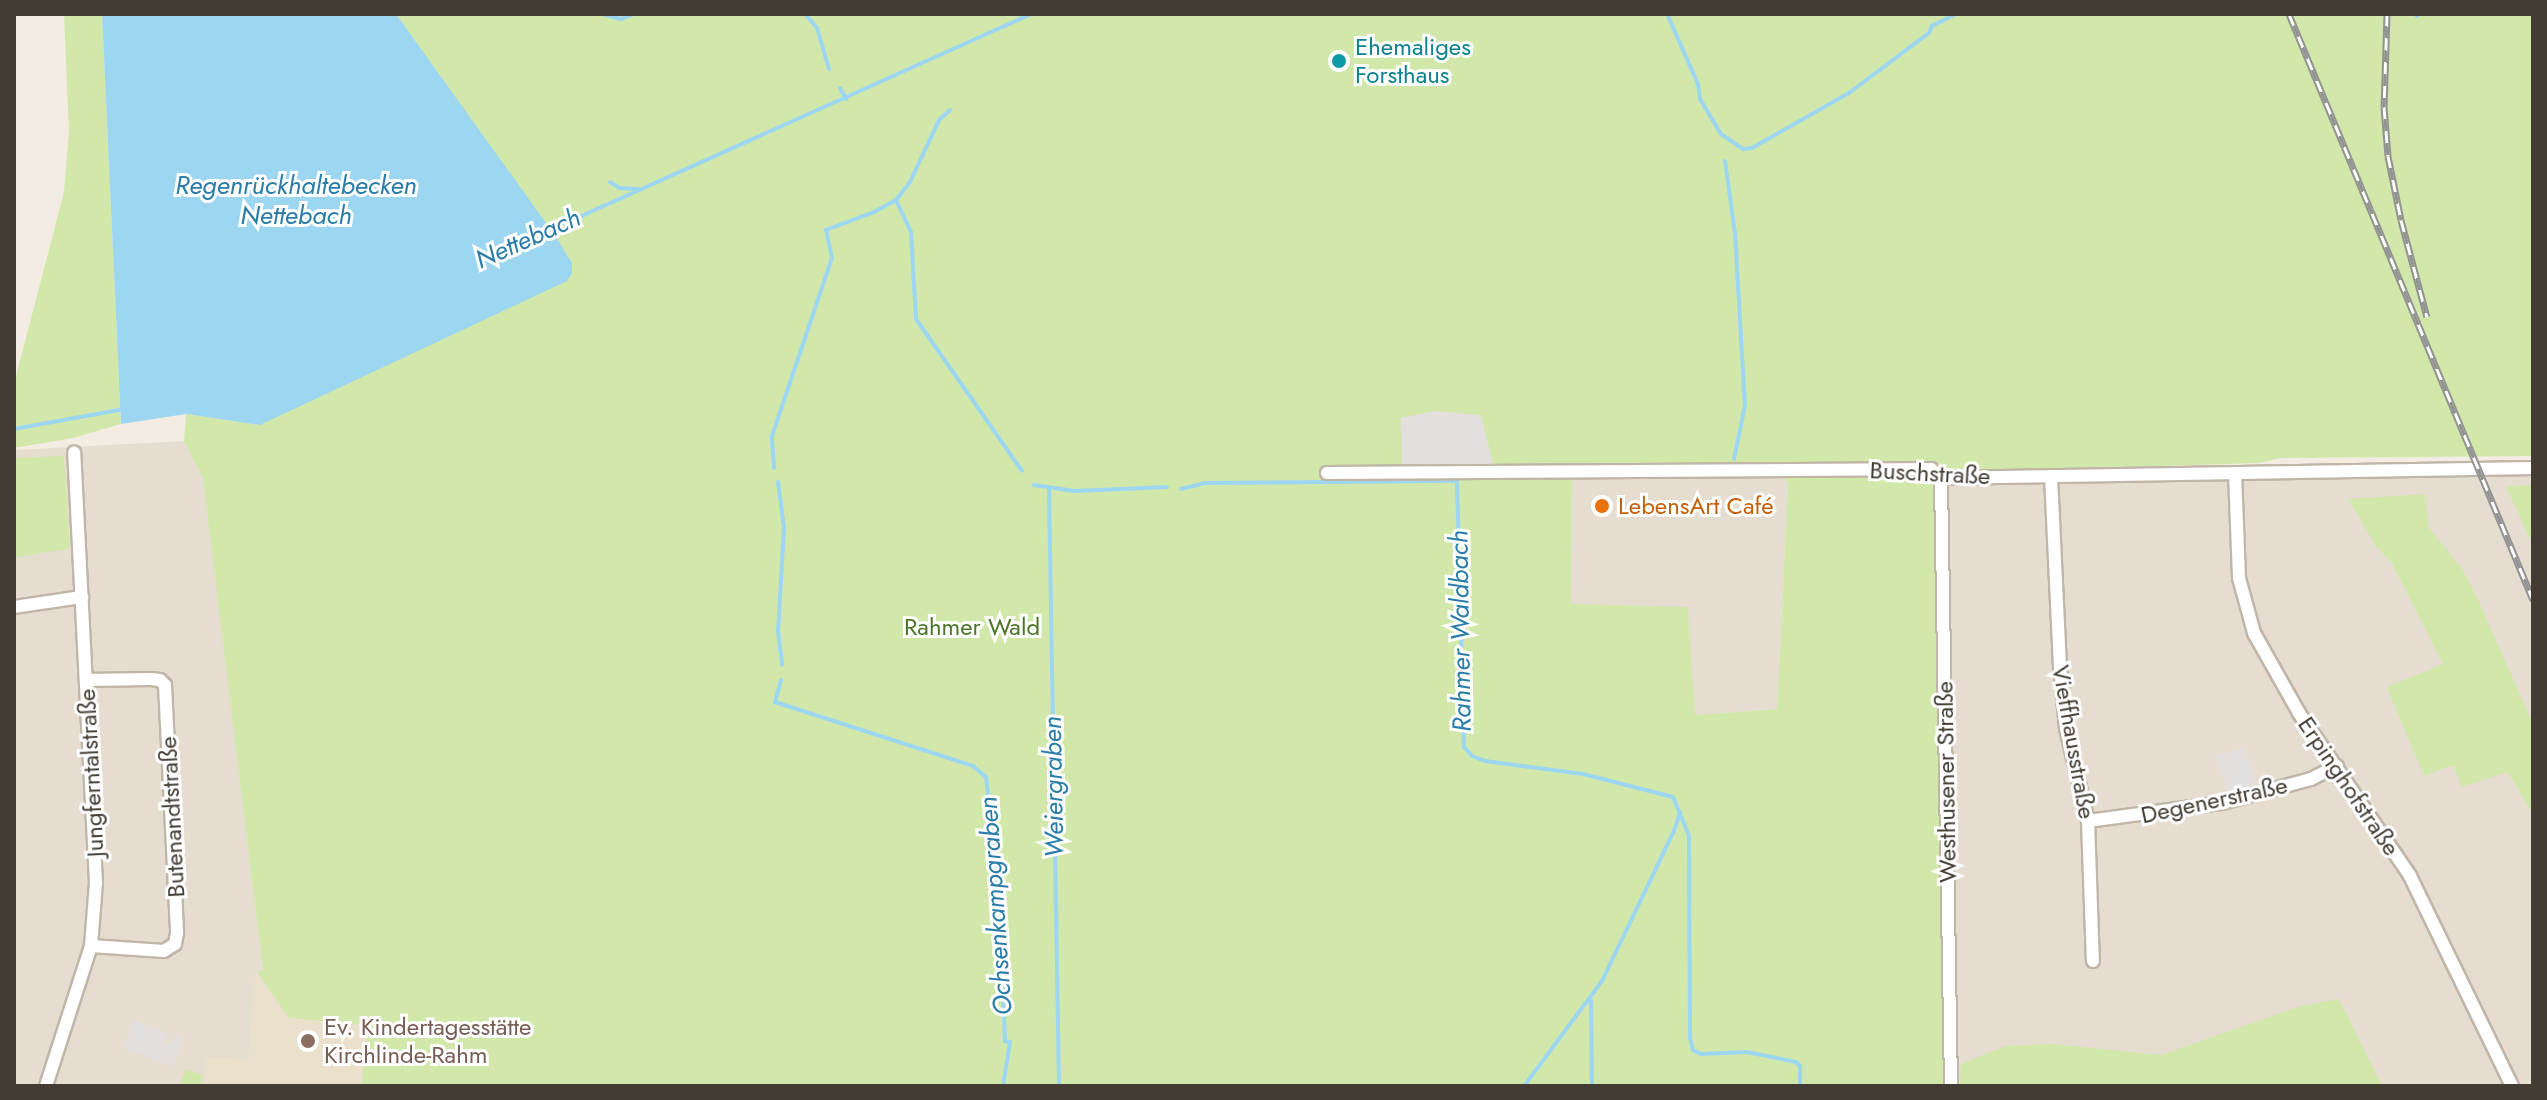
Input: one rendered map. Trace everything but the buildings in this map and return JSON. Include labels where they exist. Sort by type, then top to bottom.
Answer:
[{"type":"street","name":"Jungferntalstraße","points":[[46,1086],[91,946],[96,883],[74,453]]},
{"type":"street","name":"Buschstraße","points":[[1327,473],[1931,469],[1941,478],[2533,468]]},
{"type":"street","name":"Erpinghofstraße","points":[[2235,473],[2237,563],[2247,612],[2283,687],[2410,876],[2512,1086]]},
{"type":"street","name":"Vieffhausstraße","points":[[2051,476],[2063,702],[2088,821],[2093,961]]},
{"type":"street","name":"Westhusener Straße","points":[[1941,478],[1951,1086]]},
{"type":"street","points":[[14,607],[82,597]]},
{"type":"street","name":"Butenandtstraße","points":[[87,680],[150,679],[160,680],[165,685],[177,933],[175,944],[164,951],[91,946]]},
{"type":"street","name":"Degenerstraße","points":[[2088,821],[2222,803],[2311,779],[2337,766]]},
{"type":"shaded area","points":[[1434,411],[1481,415],[1494,467],[1402,467],[1401,418]]},
{"type":"shaded area","points":[[184,441],[204,477],[263,972],[258,972],[368,1025],[361,1086],[14,1086],[14,450]]},
{"type":"shaded area","points":[[1946,473],[2533,473],[2533,1086],[1946,1086]]},
{"type":"shaded area","points":[[1782,476],[1788,483],[1777,709],[1695,715],[1571,605],[1572,477]]},
{"type":"shaded area","points":[[2245,747],[2256,783],[2227,792],[2216,756]]},
{"type":"shaded area","name":"Ev. Kindertagesstätte Kirchlinde-Rahm","points":[[256,972],[289,1018],[368,1025],[360,1086],[205,1086],[207,1057],[248,1060]]},
{"type":"shaded area","points":[[134,1020],[168,1033],[165,1041],[172,1045],[176,1036],[183,1039],[173,1067],[123,1048]]},
{"type":"green space","points":[[64,14],[102,14],[121,424],[73,438],[14,448],[14,384],[64,192],[69,132]]},
{"type":"green space","name":"Rahmer Wald","points":[[396,14],[2533,14],[2533,456],[2280,458],[2259,463],[1936,473],[1947,1086],[361,1086],[368,1025],[289,1018],[257,972],[263,971],[203,478],[184,441],[186,414],[260,425],[572,263]],"holes":[[[1782,476],[1788,483],[1777,709],[1695,715],[1688,607],[1571,604],[1572,478]]]},
{"type":"green space","points":[[64,456],[70,548],[14,558],[14,458]]},
{"type":"green space","points":[[2533,485],[2533,546],[2506,486]]},
{"type":"green space","points":[[2425,494],[2429,528],[2461,567],[2533,724],[2533,814],[2508,772],[2462,787],[2453,765],[2424,776],[2387,687],[2443,664],[2392,563],[2376,546],[2348,499]]},
{"type":"green space","points":[[2339,999],[2382,1086],[1960,1086],[1961,1064],[2006,1046],[2052,1044],[2161,1055],[2301,1006]]},
{"type":"green space","points":[[186,1069],[202,1075],[201,1086],[180,1083]]},
{"type":"water","name":"Regenrückhaltebecken Nettebach","points":[[102,14],[396,14],[556,237],[572,263],[572,273],[567,281],[260,425],[186,414],[121,424]]},
{"type":"waterway","points":[[603,14],[621,19],[634,14]]},
{"type":"waterway","points":[[805,14],[817,28],[829,69]]},
{"type":"waterway","name":"Nettebach","points":[[548,231],[1031,14]]},
{"type":"waterway","points":[[1667,14],[1698,84],[1700,99],[1721,134],[1743,149],[1752,148],[1849,93],[1929,33],[1932,26],[1956,14]]},
{"type":"waterway","points":[[840,88],[846,99]]},
{"type":"waterway","name":"Ochsenkampgraben","points":[[774,468],[772,436],[832,258],[826,230],[896,200],[910,182],[939,120],[950,110]]},
{"type":"waterway","points":[[1725,161],[1735,233],[1745,405],[1734,459]]},
{"type":"waterway","points":[[610,182],[620,188],[638,189]]},
{"type":"waterway","name":"Rahmer Waldbach","points":[[896,200],[911,232],[916,319],[1022,471]]},
{"type":"waterway","name":"Nettebach","points":[[14,429],[124,409]]},
{"type":"waterway","name":"Rahmer Waldbach","points":[[1181,489],[1205,483],[1457,481],[1464,747],[1472,756],[1485,761],[1583,774],[1673,797],[1689,836],[1690,1038],[1693,1050],[1701,1054],[1747,1052],[1796,1062],[1800,1066],[1800,1086]]},
{"type":"waterway","name":"Ochsenkampgraben","points":[[778,482],[784,528],[778,631],[782,665]]},
{"type":"waterway","name":"Rahmer Waldbach","points":[[1034,485],[1075,491],[1167,487]]},
{"type":"waterway","name":"Weiergraben","points":[[1049,489],[1059,1086]]},
{"type":"waterway","name":"Ochsenkampgraben","points":[[781,680],[775,702],[973,766],[986,777],[1001,910],[1005,1041],[1010,1042],[1003,1086]]},
{"type":"waterway","points":[[1524,1086],[1602,981],[1674,831],[1680,812]]},
{"type":"waterway","points":[[1591,1000],[1592,1086]]},
{"type":"railway","points":[[2289,14],[2533,600]]},
{"type":"railway","points":[[2387,14],[2384,107],[2388,156],[2401,220],[2427,317]]},
{"type":"place","name":"Ehemaliges Forsthaus","points":[[1339,61]]},
{"type":"place","name":"LebensArt Café","points":[[1602,506]]},
{"type":"place","name":"Ev. Kindertagesstätte Kirchlinde-Rahm","points":[[308,1041]]}]
